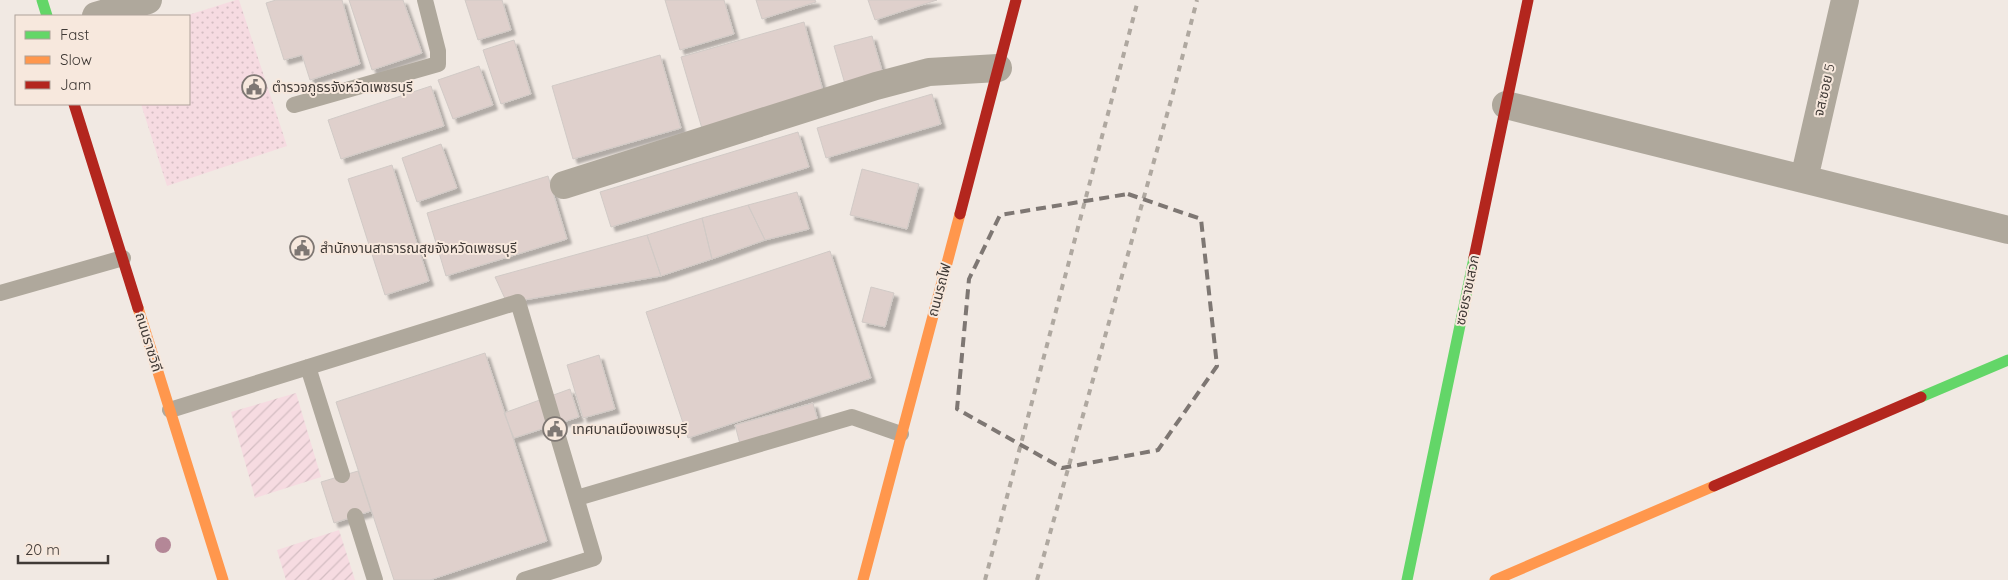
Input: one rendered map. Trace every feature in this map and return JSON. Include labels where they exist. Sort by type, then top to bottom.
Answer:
[{"type":"street","points":[[42,0],[47,15]]},
{"type":"street","points":[[99,15],[148,0]]},
{"type":"street","name":"ถนนรถไฟ","points":[[863,580],[1016,0]]},
{"type":"street","name":"ซอยราชเสวก","points":[[1407,580],[1528,0]]},
{"type":"street","name":"จส.ซอย 5","points":[[1804,179],[1845,0]]},
{"type":"street","points":[[564,184],[920,75],[998,68]]},
{"type":"street","name":"ถนนราชวิถี","points":[[74,105],[223,580]]},
{"type":"street","points":[[1506,105],[2008,230]]},
{"type":"street","points":[[1495,580],[2008,360]]},
{"type":"lane","points":[[294,105],[438,64],[438,51],[424,0]]},
{"type":"lane","points":[[0,293],[123,258]]},
{"type":"lane","points":[[170,410],[518,302],[594,558],[524,580]]},
{"type":"lane","points":[[308,367],[342,476]]},
{"type":"lane","points":[[576,498],[852,416],[901,434]]},
{"type":"lane","points":[[355,516],[375,580]]},
{"type":"highlighted area","points":[[1128,194],[1201,219],[1217,366],[1158,450],[1062,468],[957,409],[969,279],[1000,215]]},
{"type":"shaded area","points":[[239,0],[287,146],[167,186],[141,105],[190,105],[190,15],[188,15]]},
{"type":"shaded area","points":[[296,393],[321,477],[255,498],[231,412]]},
{"type":"shaded area","points":[[339,530],[355,580],[286,580],[277,550]]},
{"type":"building","points":[[276,0],[342,0],[360,64],[310,80],[302,55],[284,60],[266,3]]},
{"type":"building","points":[[349,0],[403,0],[422,53],[372,70]]},
{"type":"building","points":[[465,0],[502,0],[511,30],[478,40]]},
{"type":"building","points":[[665,0],[724,0],[734,34],[680,50]]},
{"type":"building","points":[[756,0],[815,0],[816,2],[762,19]]},
{"type":"building","points":[[868,0],[937,0],[875,20]]},
{"type":"building","points":[[804,22],[825,98],[703,132],[681,57]]},
{"type":"building","points":[[872,36],[883,74],[845,84],[834,46]]},
{"type":"building","points":[[514,40],[531,94],[501,104],[483,50]]},
{"type":"building","points":[[660,55],[681,128],[573,159],[552,86]]},
{"type":"building","points":[[479,66],[493,105],[453,119],[438,80]]},
{"type":"building","points":[[431,86],[444,126],[341,159],[328,120]]},
{"type":"building","points":[[932,94],[941,124],[826,158],[817,128]]},
{"type":"building","points":[[798,132],[809,167],[611,227],[600,192]]},
{"type":"building","points":[[441,144],[457,188],[417,202],[402,158]]},
{"type":"building","points":[[392,165],[429,281],[385,295],[348,179]]},
{"type":"building","points":[[862,169],[919,184],[907,229],[850,215]]},
{"type":"building","points":[[548,176],[567,239],[446,276],[427,213]]},
{"type":"building","points":[[797,192],[809,229],[765,240],[748,205]]},
{"type":"building","points":[[748,205],[765,240],[712,259],[702,218]]},
{"type":"building","points":[[702,218],[712,259],[661,276],[647,235]]},
{"type":"building","points":[[647,235],[661,276],[507,303],[495,277]]},
{"type":"building","points":[[830,251],[871,378],[688,438],[646,312]]},
{"type":"building","points":[[871,287],[894,293],[885,327],[862,322]]},
{"type":"building","points":[[485,353],[547,541],[430,580],[394,580],[336,402]]},
{"type":"building","points":[[599,355],[615,409],[583,418],[567,365]]},
{"type":"building","points":[[570,389],[579,417],[514,438],[504,413]]},
{"type":"building","points":[[813,403],[818,421],[740,444],[735,425]]},
{"type":"building","points":[[358,471],[371,511],[334,523],[321,482]]},
{"type":"railway","points":[[985,580],[1138,0]]},
{"type":"railway","points":[[1037,580],[1173,93],[1197,0]]},
{"type":"traffic: fast","points":[[42,0],[47,15]]},
{"type":"traffic: fast","points":[[1407,580],[1474,258]]},
{"type":"traffic: fast","points":[[1921,397],[2008,360]]},
{"type":"traffic: slow","points":[[863,580],[960,214]]},
{"type":"traffic: slow","points":[[138,308],[223,580]]},
{"type":"traffic: slow","points":[[1495,580],[1714,486]]},
{"type":"traffic: jam","points":[[960,214],[1016,0]]},
{"type":"traffic: jam","points":[[1474,258],[1528,0]]},
{"type":"traffic: jam","points":[[74,105],[138,308]]},
{"type":"traffic: jam","points":[[1714,486],[1921,397]]},
{"type":"place","name":"ตำรวจภูธรจังหวัดเพชรบุรี","points":[[254,87]]},
{"type":"place","name":"สำนักงานสาธารณสุขจังหวัดเพชรบุรี","points":[[302,248]]},
{"type":"place","name":"เทศบาลเมืองเพชรบุรี","points":[[555,429]]}]
